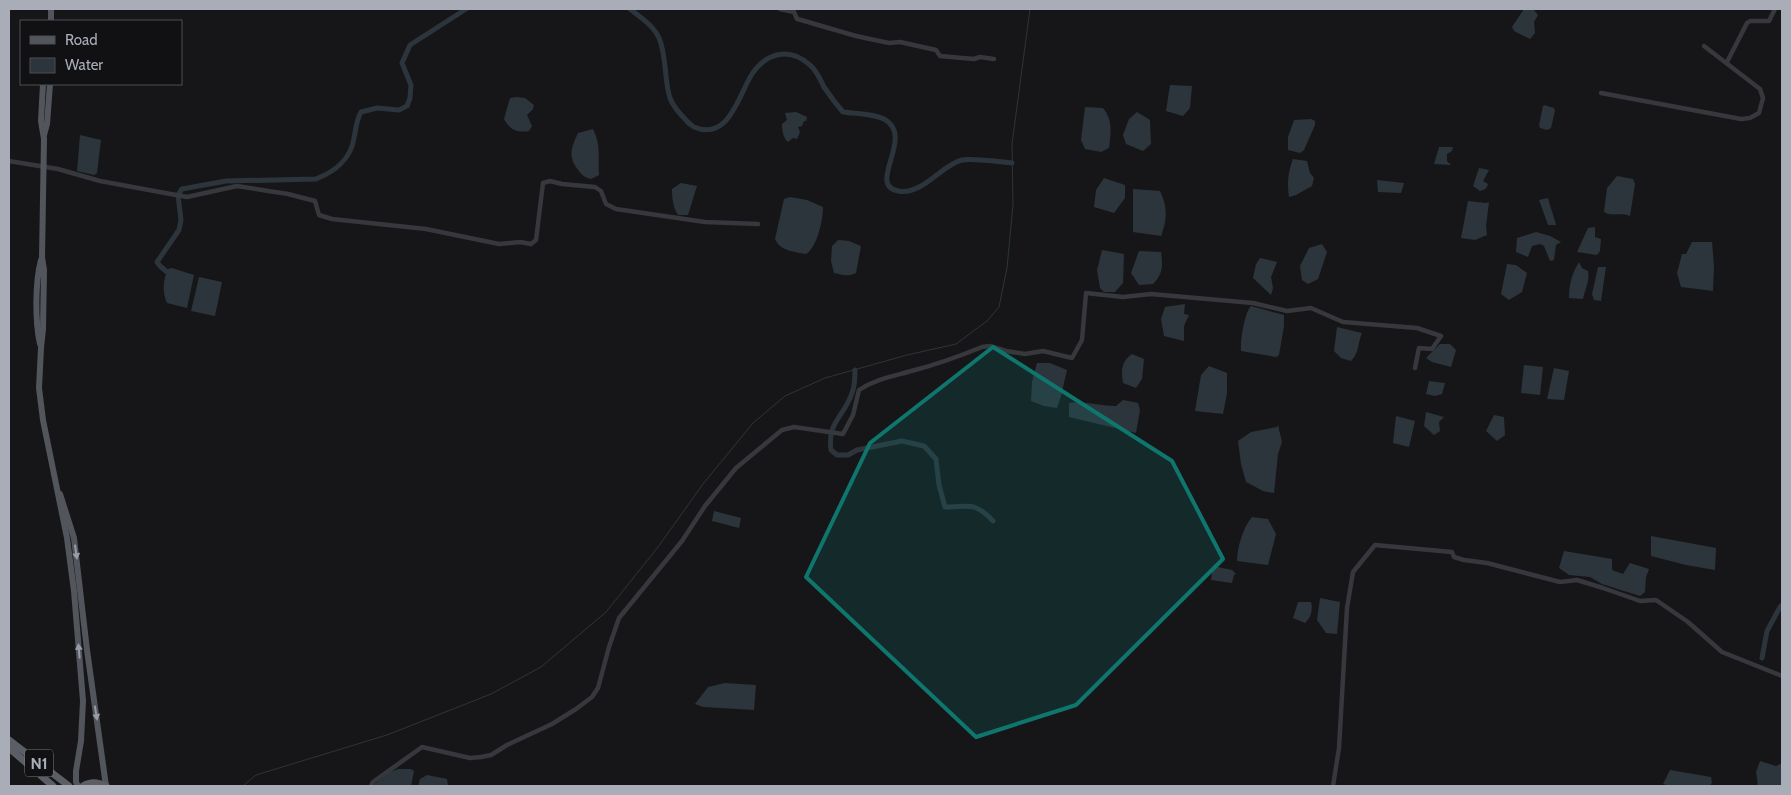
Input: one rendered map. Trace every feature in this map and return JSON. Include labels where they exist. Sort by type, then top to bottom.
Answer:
[{"type":"highway","name":"N1","points":[[9,740],[69,786]]},
{"type":"highway","name":"N1","points":[[9,748],[53,786]]},
{"type":"highway","points":[[83,786],[91,782],[106,786]]},
{"type":"main road","points":[[43,85],[41,121],[44,139]]},
{"type":"main road","points":[[50,85],[44,139],[42,257],[38,275],[36,330],[40,348],[40,404],[58,488],[74,538],[106,786]]},
{"type":"main road","points":[[58,488],[59,507],[67,538],[74,591],[83,701],[82,741],[76,771],[78,786]]},
{"type":"street","points":[[780,9],[794,12],[801,20],[856,36],[889,43],[900,42],[936,50],[940,56],[977,59],[980,57],[994,60]]},
{"type":"street","points":[[1727,62],[1747,23],[1750,21],[1769,21],[1775,9]]},
{"type":"street","points":[[1602,93],[1741,119],[1750,118],[1759,113],[1763,98],[1762,93],[1727,62],[1704,46]]},
{"type":"street","points":[[9,161],[58,169],[100,181],[187,197],[238,186],[288,194],[315,201],[318,216],[426,229],[492,243],[531,244],[536,240],[543,183],[550,180],[562,184],[595,187],[601,191],[606,204],[616,209],[705,222],[758,224]]},
{"type":"street","points":[[370,786],[422,747],[470,758],[491,755],[507,745],[552,724],[592,697],[598,688],[606,654],[619,618],[682,541],[720,487],[743,462],[782,430],[794,427],[843,434],[853,415],[859,390],[867,384],[888,376],[935,364],[982,347],[990,346],[1006,352],[1025,354],[1043,351],[1072,358],[1082,340],[1086,293],[1123,298],[1151,294],[1253,303],[1286,311],[1311,308],[1343,322],[1417,328],[1441,336],[1432,349],[1419,348],[1415,368]]},
{"type":"street","points":[[1333,786],[1339,748],[1347,608],[1353,572],[1375,545],[1452,552],[1454,557],[1464,560],[1487,563],[1560,582],[1577,580],[1640,601],[1656,600],[1688,622],[1722,652],[1782,676]]},
{"type":"highlighted area","points":[[993,347],[1172,461],[1223,559],[1076,705],[976,737],[806,577],[870,443]]},
{"type":"water","points":[[1524,9],[1533,9],[1538,15],[1534,22],[1535,33],[1530,39],[1514,31],[1512,27]]},
{"type":"water","points":[[1170,85],[1192,86],[1190,108],[1183,116],[1166,111]]},
{"type":"water","points":[[510,98],[525,98],[534,105],[527,115],[532,126],[529,131],[521,132],[514,130],[504,119]]},
{"type":"water","points":[[1544,105],[1554,108],[1555,111],[1551,128],[1547,130],[1540,128],[1539,125]]},
{"type":"water","points":[[1085,107],[1103,108],[1110,122],[1109,148],[1101,152],[1085,149],[1081,140]]},
{"type":"water","points":[[796,112],[807,117],[806,121],[804,121],[802,126],[798,127],[800,132],[797,139],[793,138],[788,142],[784,136],[782,124],[787,120],[785,113]]},
{"type":"water","points":[[1137,112],[1150,120],[1151,144],[1143,151],[1126,144],[1123,135],[1129,119]]},
{"type":"water","points":[[1311,119],[1315,121],[1315,125],[1304,150],[1300,153],[1288,150],[1288,137],[1294,120]]},
{"type":"water","points":[[593,129],[598,146],[599,175],[591,179],[579,172],[572,154],[578,133]]},
{"type":"water","points":[[80,135],[101,140],[97,173],[94,175],[77,171]]},
{"type":"water","points":[[1439,147],[1453,147],[1452,151],[1447,154],[1447,161],[1451,165],[1434,164]]},
{"type":"water","points":[[1293,159],[1307,161],[1310,173],[1314,178],[1312,186],[1289,197],[1288,178]]},
{"type":"water","points":[[1479,168],[1489,170],[1483,181],[1488,186],[1480,191],[1473,186]]},
{"type":"water","points":[[1617,176],[1633,179],[1635,184],[1630,216],[1604,212],[1607,188]]},
{"type":"water","points":[[1104,178],[1125,185],[1125,198],[1114,213],[1094,207],[1096,190]]},
{"type":"water","points":[[1377,180],[1404,183],[1401,193],[1378,192]]},
{"type":"water","points":[[681,183],[697,186],[688,215],[678,215],[673,203],[672,189]]},
{"type":"water","points":[[1133,189],[1160,191],[1166,213],[1161,236],[1133,232]]},
{"type":"water","points":[[790,197],[807,200],[823,207],[821,226],[816,240],[810,251],[806,254],[784,248],[775,239],[784,199]]},
{"type":"water","points":[[1548,198],[1556,225],[1548,225],[1539,200]]},
{"type":"water","points":[[1468,201],[1489,202],[1486,226],[1487,235],[1475,240],[1461,238]]},
{"type":"water","points":[[1595,227],[1595,237],[1601,239],[1600,251],[1597,255],[1577,252],[1588,228]]},
{"type":"water","points":[[1536,232],[1561,242],[1556,245],[1554,260],[1550,261],[1544,246],[1540,244],[1532,246],[1528,257],[1516,252],[1517,238]]},
{"type":"water","points":[[838,240],[849,241],[861,246],[856,273],[842,275],[834,273],[831,261],[832,246]]},
{"type":"water","points":[[1692,242],[1712,242],[1714,266],[1713,291],[1681,287],[1677,273],[1682,254],[1686,254]]},
{"type":"water","points":[[1322,244],[1327,252],[1318,279],[1308,284],[1302,280],[1300,266],[1309,248]]},
{"type":"water","points":[[1102,250],[1124,254],[1123,283],[1115,292],[1104,292],[1100,288],[1097,270]]},
{"type":"water","points":[[1139,251],[1161,252],[1162,269],[1159,277],[1153,284],[1139,285],[1131,273]]},
{"type":"water","points":[[1260,258],[1277,262],[1271,277],[1273,288],[1271,295],[1253,278],[1256,264]]},
{"type":"water","points":[[1579,262],[1582,268],[1588,271],[1587,285],[1583,299],[1569,298],[1571,279]]},
{"type":"water","points":[[1507,264],[1516,265],[1527,273],[1522,292],[1509,300],[1501,294]]},
{"type":"water","points":[[1598,267],[1606,267],[1601,301],[1594,300],[1592,294]]},
{"type":"water","points":[[172,268],[194,275],[187,308],[167,303],[165,299],[165,277],[168,269]]},
{"type":"water","points":[[199,277],[222,282],[215,316],[191,311]]},
{"type":"water","points":[[1185,304],[1184,314],[1189,315],[1184,326],[1184,341],[1164,336],[1161,319],[1165,307]]},
{"type":"water","points":[[1251,306],[1284,315],[1279,355],[1276,357],[1241,351],[1243,328],[1246,315]]},
{"type":"water","points":[[1337,327],[1362,333],[1357,351],[1351,361],[1341,358],[1334,351]]},
{"type":"water","points":[[1440,344],[1450,344],[1456,350],[1451,367],[1432,362],[1426,358]]},
{"type":"water","points":[[1132,354],[1144,359],[1142,379],[1136,388],[1123,383],[1122,378],[1124,363]]},
{"type":"water","points":[[1037,363],[1050,363],[1067,370],[1057,408],[1031,401],[1032,382]]},
{"type":"water","points":[[1524,365],[1543,367],[1540,395],[1521,393]]},
{"type":"water","points":[[1209,366],[1227,373],[1227,393],[1223,414],[1195,411],[1201,375]]},
{"type":"water","points":[[1554,368],[1569,371],[1564,400],[1547,399]]},
{"type":"water","points":[[1429,381],[1445,383],[1442,394],[1435,396],[1426,394]]},
{"type":"water","points":[[1123,400],[1138,403],[1140,410],[1136,433],[1069,417],[1069,403],[1116,406]]},
{"type":"water","points":[[1426,412],[1444,417],[1439,422],[1440,431],[1434,435],[1424,426]]},
{"type":"water","points":[[1494,415],[1504,417],[1505,435],[1497,441],[1486,431]]},
{"type":"water","points":[[1396,416],[1415,421],[1409,447],[1393,443]]},
{"type":"water","points":[[1278,425],[1282,442],[1278,454],[1274,493],[1263,491],[1246,482],[1238,441],[1251,432],[1277,427]]},
{"type":"water","points":[[714,511],[741,518],[739,528],[712,521]]},
{"type":"water","points":[[1252,517],[1268,519],[1276,534],[1268,565],[1237,561],[1241,538]]},
{"type":"water","points":[[1651,536],[1716,548],[1715,570],[1651,556]]},
{"type":"water","points":[[1564,551],[1612,559],[1612,570],[1623,574],[1630,563],[1649,569],[1646,577],[1645,592],[1640,596],[1602,584],[1590,577],[1569,575],[1559,568]]},
{"type":"water","points":[[1213,566],[1232,570],[1236,574],[1232,583],[1211,580]]},
{"type":"water","points":[[1320,598],[1340,602],[1337,634],[1326,633],[1317,620]]},
{"type":"water","points":[[1298,602],[1311,602],[1311,614],[1305,623],[1293,618]]},
{"type":"water","points":[[725,683],[756,685],[754,710],[703,707],[695,704],[708,687]]},
{"type":"water","points":[[1760,761],[1776,766],[1782,763],[1782,786],[1758,786],[1756,772]]},
{"type":"water","points":[[398,769],[411,769],[414,771],[411,786],[372,786],[390,772]]},
{"type":"water","points":[[1670,770],[1711,777],[1712,783],[1709,786],[1670,786],[1663,784]]},
{"type":"water","points":[[427,775],[447,779],[448,786],[418,786],[420,779]]},
{"type":"waterway","points":[[167,272],[157,262],[179,230],[181,220],[178,195],[182,189],[226,181],[316,179],[329,173],[341,164],[349,152],[361,112],[377,108],[399,110],[407,106],[411,85],[402,63],[410,45],[466,9]]},
{"type":"waterway","points":[[630,9],[657,34],[662,45],[670,98],[679,113],[694,127],[706,130],[716,128],[724,122],[731,114],[752,74],[758,67],[772,57],[779,54],[787,54],[802,59],[812,67],[826,90],[843,112],[879,117],[892,127],[895,137],[894,148],[887,180],[890,187],[898,191],[915,189],[954,163],[962,160],[1012,163]]},
{"type":"waterway","points":[[243,786],[256,775],[387,735],[491,694],[541,667],[606,612],[658,547],[703,484],[753,423],[785,396],[825,378],[907,355],[956,344],[987,321],[999,307],[1007,268],[1013,205],[1012,144],[1030,9]]},
{"type":"waterway","points":[[855,370],[854,385],[849,401],[831,433],[831,450],[837,455],[848,455],[857,450],[902,441],[924,446],[936,459],[939,485],[945,507],[966,506],[976,508],[993,521]]},
{"type":"waterway","points":[[1762,658],[1767,631],[1782,605]]}]
